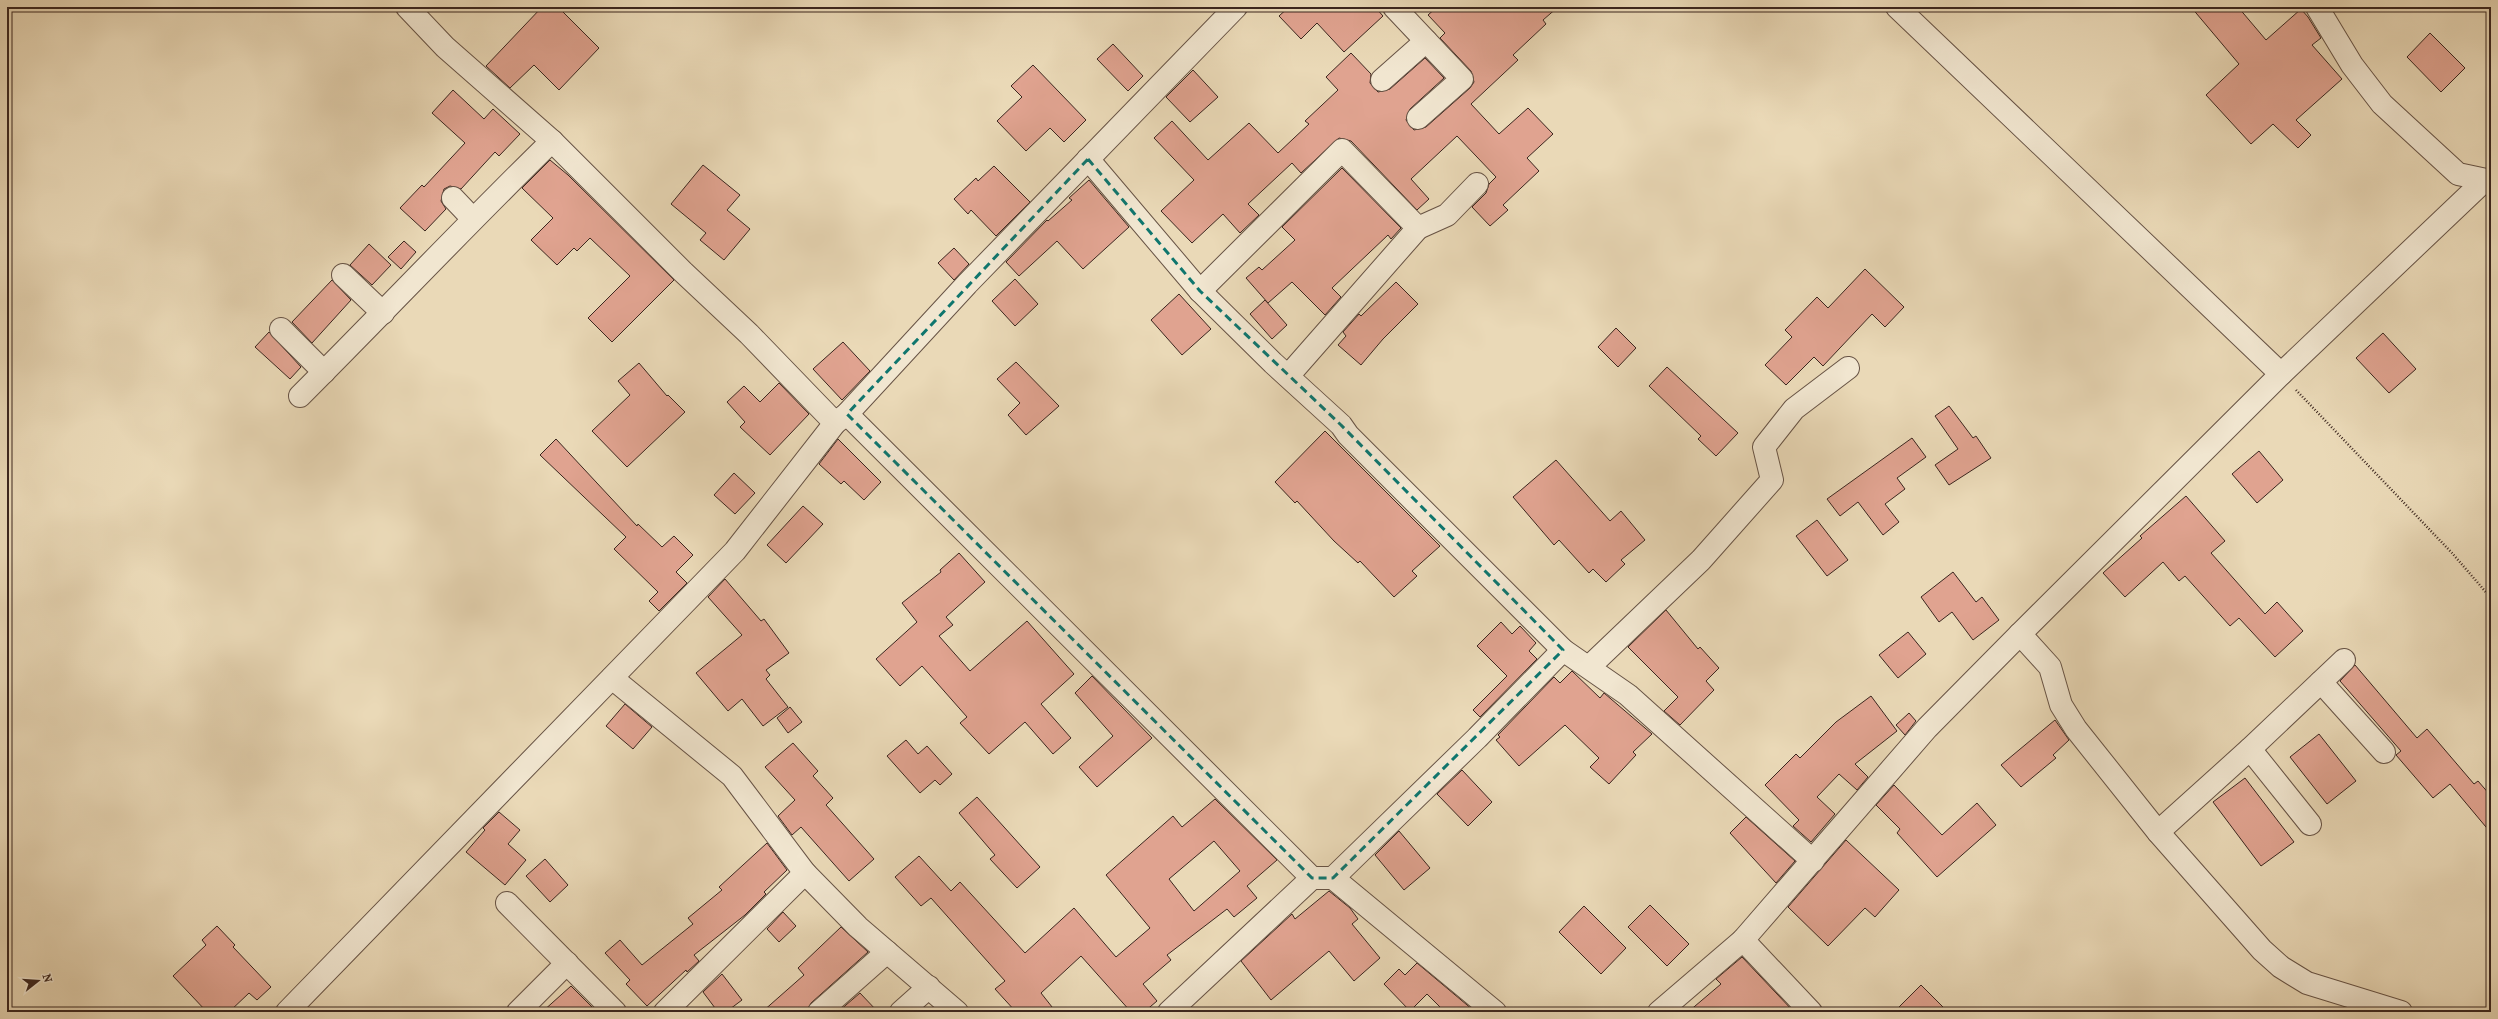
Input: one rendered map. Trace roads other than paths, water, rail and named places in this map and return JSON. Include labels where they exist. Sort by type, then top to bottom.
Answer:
[{"type":"street","points":[[407,7],[445,47],[552,141],[683,272],[841,418],[1312,878]]},
{"type":"street","points":[[287,1012],[735,551],[841,418],[967,284],[1236,7]]},
{"type":"street","points":[[1394,7],[1462,79],[1418,118]]},
{"type":"street","points":[[1897,7],[2280,374]]},
{"type":"street","points":[[2317,7],[2352,65],[2382,104],[2458,174],[2488,181]]},
{"type":"street","points":[[1382,80],[1426,41]]},
{"type":"street","points":[[300,396],[383,313],[473,218],[552,141]]},
{"type":"street","points":[[1200,291],[1342,150],[1418,228]]},
{"type":"street","points":[[1088,159],[1200,291],[1341,425],[1354,441],[1562,650],[1628,695],[1814,861]]},
{"type":"street","points":[[1665,1010],[1743,940],[1814,861],[1927,728],[2020,634],[2280,374],[2488,181]]},
{"type":"street","points":[[1288,376],[1418,228],[1447,215],[1477,184]]},
{"type":"street","points":[[453,198],[473,218]]},
{"type":"street","points":[[343,275],[383,313]]},
{"type":"street","points":[[281,329],[324,372]]},
{"type":"street","points":[[1589,667],[1701,560],[1772,480],[1764,447],[1794,409],[1848,368]]},
{"type":"street","points":[[2020,634],[2050,667],[2061,705],[2076,729],[2158,832],[2262,950],[2281,967],[2307,983],[2401,1012]]},
{"type":"street","points":[[1333,878],[1477,738],[1562,650]]},
{"type":"street","points":[[2158,832],[2250,749],[2344,660]]},
{"type":"street","points":[[612,678],[732,776],[805,873],[858,927],[957,1012]]},
{"type":"street","points":[[2321,682],[2384,752]]},
{"type":"street","points":[[2250,749],[2310,824]]},
{"type":"street","points":[[665,1012],[805,873]]},
{"type":"street","points":[[1169,1012],[1312,878],[1333,878],[1495,1012]]},
{"type":"street","points":[[507,903],[616,1012]]},
{"type":"street","points":[[1743,940],[1811,1012]]},
{"type":"street","points":[[820,1012],[887,952]]},
{"type":"street","points":[[518,1012],[567,963]]},
{"type":"street","points":[[901,1012],[928,988]]}]
